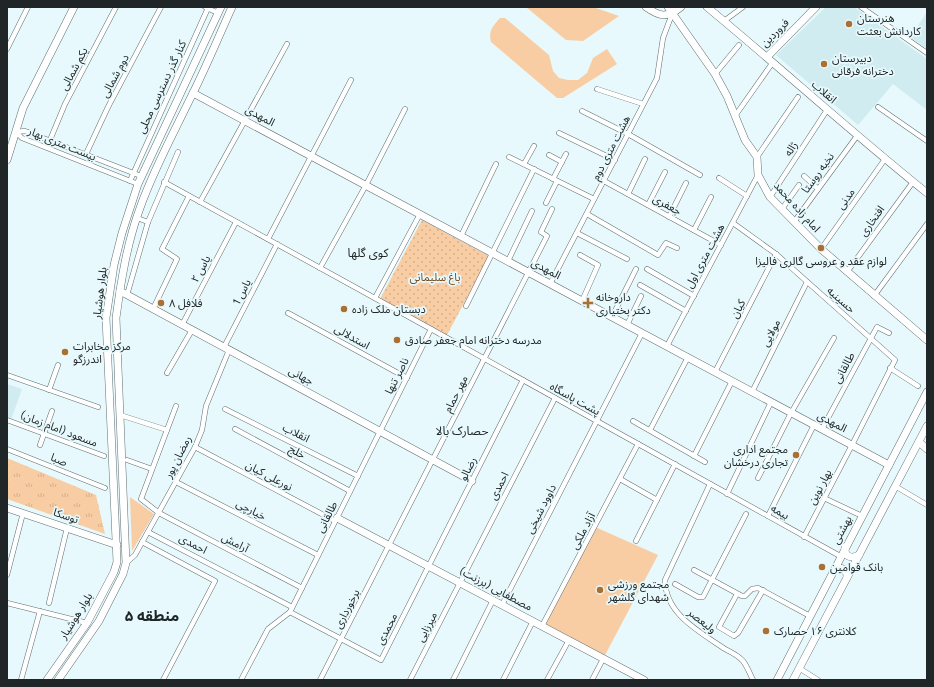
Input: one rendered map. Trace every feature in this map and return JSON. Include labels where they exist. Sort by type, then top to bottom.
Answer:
[{"type":"street","points":[[7,49],[28,7]]},
{"type":"street","points":[[7,160],[23,108],[74,7]]},
{"type":"street","name":"یکم شمالی","points":[[50,140],[65,104],[116,7]]},
{"type":"street","name":"دوم شمالی","points":[[86,154],[108,107],[161,7]]},
{"type":"street","name":"بلوار هوشیار","points":[[58,680],[99,621],[123,574],[126,564],[116,318],[120,291],[137,218],[151,180],[232,7]]},
{"type":"street","points":[[646,7],[660,15],[672,14],[681,7]]},
{"type":"street","points":[[668,7],[715,74],[727,96],[745,140],[757,157],[798,97]]},
{"type":"street","name":"انقلاب","points":[[707,7],[773,62],[857,136],[927,193]]},
{"type":"street","points":[[724,21],[743,7]]},
{"type":"street","name":"فروردین","points":[[767,57],[816,7]]},
{"type":"street","points":[[861,7],[927,53]]},
{"type":"street","points":[[206,8],[219,10]]},
{"type":"street","name":"کنار گذر دسترسی محلی","points":[[130,180],[206,8]]},
{"type":"street","name":"بلوار هوشیار","points":[[47,680],[87,623],[114,572],[117,562],[106,318],[114,265],[122,233],[141,176],[219,10]]},
{"type":"street","name":"هشت متری دوم","points":[[550,284],[657,78],[663,38],[672,14]]},
{"type":"street","points":[[200,202],[287,44]]},
{"type":"street","points":[[715,74],[739,45]]},
{"type":"street","points":[[734,116],[773,62]]},
{"type":"street","points":[[268,239],[351,80]]},
{"type":"street","points":[[597,90],[643,104]]},
{"type":"street","name":"المهدی","points":[[193,93],[889,465]]},
{"type":"street","points":[[878,107],[927,141]]},
{"type":"street","points":[[320,268],[366,185],[405,109]]},
{"type":"street","name":"ژاله","points":[[770,197],[827,110]]},
{"type":"street","points":[[582,111],[628,134],[700,175]]},
{"type":"street","name":"بیست متری بهار","points":[[16,132],[25,131],[141,176]]},
{"type":"street","name":"بیست متری بهار","points":[[16,132],[22,138],[138,184]]},
{"type":"street","points":[[559,133],[615,160]]},
{"type":"street","name":"نخبه روستا","points":[[794,222],[857,136]]},
{"type":"street","points":[[524,164],[534,146]]},
{"type":"street","points":[[127,295],[148,222],[178,152]]},
{"type":"street","points":[[546,203],[566,154]]},
{"type":"street","points":[[549,155],[562,162]]},
{"type":"street","points":[[509,157],[594,199]]},
{"type":"street","name":"امام زاده محمد","points":[[757,157],[758,175],[770,197],[821,249],[927,340]]},
{"type":"street","name":"مدنی","points":[[821,249],[885,159]]},
{"type":"street","points":[[628,194],[645,160]]},
{"type":"street","points":[[460,236],[496,164]]},
{"type":"street","points":[[466,306],[534,169]]},
{"type":"street","points":[[648,205],[665,172]]},
{"type":"street","name":"هشت متری اول","points":[[667,346],[758,175]]},
{"type":"street","points":[[804,176],[818,189]]},
{"type":"street","points":[[719,178],[747,196]]},
{"type":"street","name":"جعفری","points":[[604,181],[721,245]]},
{"type":"street","points":[[164,182],[431,329]]},
{"type":"street","name":"افتخاری","points":[[847,272],[913,182]]},
{"type":"street","points":[[669,216],[686,183]]},
{"type":"street","points":[[782,209],[799,185]]},
{"type":"street","points":[[153,309],[177,259],[162,249],[189,196]]},
{"type":"street","points":[[694,230],[711,197]]},
{"type":"street","name":"مهر حمام","points":[[389,546],[547,236],[541,232],[552,209]]},
{"type":"street","points":[[508,262],[532,211]]},
{"type":"street","points":[[375,298],[420,214]]},
{"type":"street","points":[[587,214],[658,255],[666,243],[677,248]]},
{"type":"street","points":[[137,218],[148,222]]},
{"type":"street","name":"یاس ۲","points":[[182,325],[236,222]]},
{"type":"street","name":"حسینیه","points":[[733,223],[776,254],[895,360]]},
{"type":"street","points":[[874,296],[927,224]]},
{"type":"street","points":[[577,232],[627,259]]},
{"type":"street","name":"یاس 1","points":[[227,349],[277,244]]},
{"type":"street","name":"کیان","points":[[716,372],[776,254]]},
{"type":"street","points":[[580,255],[598,265],[582,301]]},
{"type":"street","points":[[612,317],[636,269]]},
{"type":"street","points":[[647,269],[694,296]]},
{"type":"street","name":"مولایی","points":[[752,392],[807,282]]},
{"type":"street","points":[[640,285],[686,310]]},
{"type":"street","name":"جهانی","points":[[120,291],[472,481]]},
{"type":"street","points":[[627,325],[641,296]]},
{"type":"street","name":"استدلالی","points":[[288,312],[407,378]]},
{"type":"street","points":[[871,338],[877,327],[889,333]]},
{"type":"street","name":"پشت پاسگاه","points":[[431,329],[710,484]]},
{"type":"street","name":"ناصر تنها","points":[[380,431],[431,329]]},
{"type":"street","points":[[167,373],[192,330]]},
{"type":"street","name":"داوود شیخی","points":[[502,605],[642,333]]},
{"type":"street","points":[[758,478],[791,412],[834,338]]},
{"type":"street","name":"طالقانی","points":[[822,429],[871,338]]},
{"type":"street","name":"رمضان پور","points":[[126,564],[135,555],[159,513],[202,430],[206,406],[227,349]]},
{"type":"street","points":[[650,430],[688,358]]},
{"type":"street","name":"بهار نوین","points":[[804,537],[895,360]]},
{"type":"street","points":[[49,390],[58,365]]},
{"type":"street","points":[[890,368],[918,386]]},
{"type":"street","points":[[7,375],[98,407]]},
{"type":"street","name":"رضالو","points":[[429,566],[523,380]]},
{"type":"street","points":[[694,456],[732,381]]},
{"type":"street","points":[[110,390],[114,392],[119,390]]},
{"type":"street","name":"بهشتی","points":[[777,680],[840,556],[927,392]]},
{"type":"street","name":"احمدی","points":[[460,583],[555,398]]},
{"type":"street","points":[[727,494],[771,402]]},
{"type":"street","points":[[111,409],[114,406],[120,412],[167,430]]},
{"type":"street","points":[[128,460],[152,469],[176,406]]},
{"type":"street","name":"انقلاب","points":[[226,409],[358,476]]},
{"type":"street","points":[[40,445],[52,411]]},
{"type":"street","name":"مسعود (امام زمان)","points":[[7,420],[104,456]]},
{"type":"street","points":[[633,421],[705,462]]},
{"type":"street","points":[[768,516],[814,425]]},
{"type":"street","points":[[793,680],[927,426]]},
{"type":"street","name":"خلج","points":[[235,429],[350,491]]},
{"type":"street","name":"طالقانی","points":[[290,612],[380,431]]},
{"type":"street","points":[[919,442],[927,449]]},
{"type":"street","name":"آزاد ملکی","points":[[542,626],[638,444]]},
{"type":"street","name":"نورعلی کیان","points":[[194,447],[336,519]]},
{"type":"street","name":"صبا","points":[[7,449],[105,488]]},
{"type":"street","points":[[636,541],[675,464]]},
{"type":"street","name":"آرامش","points":[[152,469],[141,499],[159,513],[302,588]]},
{"type":"street","points":[[620,480],[657,500]]},
{"type":"street","name":"خیارچی","points":[[176,482],[318,555]]},
{"type":"street","name":"بیمه","points":[[710,484],[840,556]]},
{"type":"street","name":"ولیعصر","points":[[710,484],[666,580],[667,592],[676,612],[691,625],[743,660],[753,680]]},
{"type":"street","points":[[895,486],[927,505]]},
{"type":"street","points":[[824,498],[862,516]]},
{"type":"street","name":"توسکا","points":[[7,508],[117,545]]},
{"type":"street","points":[[7,575],[23,513]]},
{"type":"street","points":[[674,584],[700,597],[703,597],[746,514]]},
{"type":"street","name":"مصطفایی (برزنت)","points":[[336,519],[429,566],[644,680]]},
{"type":"street","points":[[49,603],[67,528]]},
{"type":"street","name":"احمدی","points":[[148,532],[292,607]]},
{"type":"street","points":[[142,542],[215,581],[163,680]]},
{"type":"street","name":"برخورداری","points":[[320,680],[389,546]]},
{"type":"street","points":[[845,547],[845,552],[848,556],[852,558],[859,556]]},
{"type":"street","name":"محمدی","points":[[341,639],[381,660],[429,566]]},
{"type":"street","points":[[833,571],[839,568],[843,569],[846,572],[847,577]]},
{"type":"street","points":[[694,570],[737,594],[745,596],[754,588],[763,590],[810,616]]},
{"type":"street","name":"میرزایی","points":[[410,680],[460,583]]},
{"type":"street","points":[[737,594],[719,627],[734,636],[738,634],[763,590]]},
{"type":"street","points":[[454,680],[493,600]]},
{"type":"street","points":[[7,603],[87,623]]},
{"type":"street","points":[[21,680],[40,611]]},
{"type":"street","points":[[241,680],[268,629],[290,612],[341,639]]},
{"type":"street","points":[[503,680],[533,621]]},
{"type":"street","points":[[547,680],[569,640]]},
{"type":"street","points":[[592,680],[603,659]]},
{"type":"street","points":[[799,668],[818,680]]},
{"type":"shaded area","points":[[826,7],[854,7],[927,59],[927,110],[893,84],[858,125],[776,55]]},
{"type":"shaded area","points":[[927,12],[927,49],[910,37]]},
{"type":"shaded area","points":[[7,384],[22,389],[11,420],[7,418]]},
{"type":"green space","points":[[526,7],[593,7],[619,16],[583,41],[566,40]]},
{"type":"green space","points":[[500,18],[505,18],[549,55],[553,71],[559,78],[578,80],[587,73],[593,58],[607,49],[617,64],[563,98],[557,98],[491,42],[490,35],[493,26]]},
{"type":"green space","name":"باغ سلیمانی","points":[[422,220],[489,256],[447,335],[380,299]]},
{"type":"green space","points":[[7,458],[96,495],[105,534],[7,499]]},
{"type":"green space","points":[[130,497],[154,514],[132,551]]},
{"type":"green space","name":"مجتمع ورزشی شهدای گلشهر","points":[[593,526],[658,555],[604,657],[544,625]]},
{"type":"place","name":"هنرستان کاردانش بعثت","points":[[849,24]]},
{"type":"place","name":"دبیرستان دخترانه فرقانی","points":[[824,64]]},
{"type":"place","name":"لوازم عقد و عروسی گالری فالیزا","points":[[821,248]]},
{"type":"place","name":"فلافل ۸","points":[[161,303]]},
{"type":"place","name":"داروخانه دکتر بختیاری","points":[[588,303]]},
{"type":"place","name":"دبستان ملک زاده","points":[[344,309]]},
{"type":"place","name":"مدرسه دخترانه امام جعفر صادق","points":[[397,340]]},
{"type":"place","name":"مرکز مخابرات اندرزگو","points":[[65,352]]},
{"type":"place","name":"مجتمع اداری تجاری درخشان","points":[[796,455]]},
{"type":"place","name":"بانک قوامین","points":[[822,567]]},
{"type":"place","name":"مجتمع ورزشی شهدای گلشهر","points":[[600,590]]},
{"type":"place","name":"کلانتری ۱۶ حصارک","points":[[766,631]]},
{"type":"district","name":"کوی گلها","points":[[368,253]]},
{"type":"district","name":"حصارک بالا","points":[[462,431]]},
{"type":"district","name":"منطقه ۵","points":[[152,616]]}]
